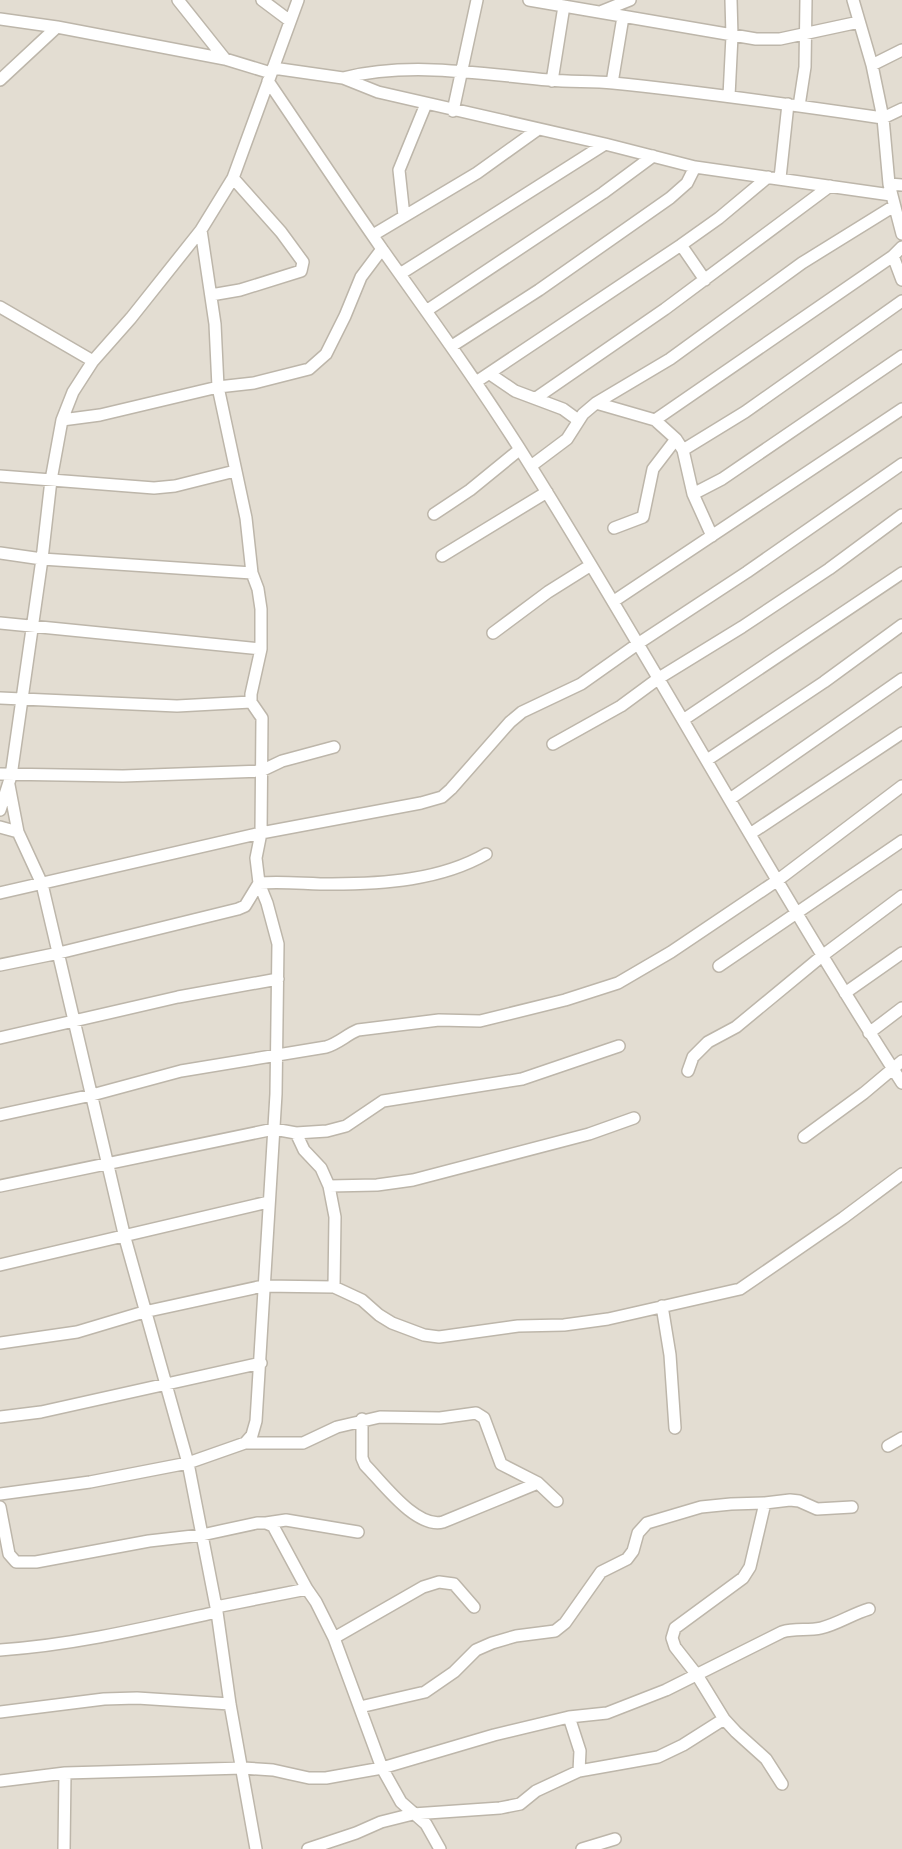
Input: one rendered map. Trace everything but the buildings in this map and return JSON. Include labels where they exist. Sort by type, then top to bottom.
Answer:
[{"type":"street","points":[[178,0],[225,59]]},
{"type":"street","points":[[262,0],[290,21]]},
{"type":"street","points":[[0,810],[22,700],[42,559],[50,480],[62,420],[73,392],[93,361],[131,318],[201,230],[233,178],[298,0]]},
{"type":"street","points":[[453,111],[477,0]]},
{"type":"street","points":[[528,0],[572,5],[598,13],[756,39],[780,39],[859,22]]},
{"type":"street","points":[[598,13],[630,0]]},
{"type":"street","points":[[729,96],[732,36],[731,0]]},
{"type":"street","points":[[780,178],[794,105],[806,67],[806,0]]},
{"type":"street","points":[[853,0],[872,65],[883,118],[891,195],[902,234]]},
{"type":"street","points":[[552,81],[572,5]]},
{"type":"street","points":[[612,83],[623,17]]},
{"type":"street","points":[[0,19],[57,27],[225,59],[271,74],[343,78],[371,71],[460,72],[552,81],[612,83],[729,96],[883,118],[902,109]]},
{"type":"street","points":[[0,80],[57,27]]},
{"type":"street","points":[[872,65],[902,50]]},
{"type":"street","points":[[271,74],[382,249],[452,346],[531,466],[639,643],[822,956],[902,1083]]},
{"type":"street","points":[[343,78],[378,92],[453,111],[605,144],[694,167],[891,195]]},
{"type":"street","points":[[404,216],[399,170],[426,104]]},
{"type":"street","points":[[373,235],[477,173],[537,130]]},
{"type":"street","points":[[400,274],[605,144]]},
{"type":"street","points":[[426,311],[603,193],[653,156]]},
{"type":"street","points":[[452,346],[539,290],[670,198],[687,183],[694,167]]},
{"type":"street","points":[[476,382],[681,245],[719,218],[768,177]]},
{"type":"street","points":[[211,295],[240,290],[301,271],[303,267],[303,262],[281,232],[233,178]]},
{"type":"street","points":[[531,466],[567,438],[578,420],[596,403],[670,359],[802,263],[891,195],[902,184]]},
{"type":"street","points":[[536,398],[705,280],[830,186]]},
{"type":"street","points":[[201,230],[215,324],[218,387],[246,518],[252,573],[258,590],[261,609],[261,649],[251,694],[251,702],[262,718],[261,832],[256,858],[258,883],[267,903],[278,944],[274,1130],[268,1202],[260,1363],[256,1421],[252,1435],[245,1443]]},
{"type":"street","points":[[681,245],[705,280]]},
{"type":"street","points":[[655,420],[892,256],[902,247]]},
{"type":"street","points":[[62,420],[100,415],[218,387],[254,383],[309,369],[326,354],[345,316],[361,277],[382,249]]},
{"type":"street","points":[[892,256],[902,280]]},
{"type":"street","points":[[683,450],[745,412],[902,301]]},
{"type":"street","points":[[0,307],[93,361]]},
{"type":"street","points":[[693,494],[722,479],[902,356]]},
{"type":"street","points":[[490,374],[515,391],[563,409],[578,420]]},
{"type":"street","points":[[596,403],[655,420],[676,439],[683,450],[693,494],[712,536]]},
{"type":"street","points":[[614,601],[902,409]]},
{"type":"street","points":[[614,528],[643,517],[653,470],[676,439]]},
{"type":"street","points":[[434,514],[470,490],[519,450]]},
{"type":"street","points":[[0,893],[261,832],[421,804],[442,797],[510,722],[522,712],[581,684],[902,464]]},
{"type":"street","points":[[0,476],[154,488],[174,486],[235,471]]},
{"type":"street","points":[[442,556],[547,492]]},
{"type":"street","points":[[553,744],[621,706],[659,678],[758,617],[902,515]]},
{"type":"street","points":[[0,553],[42,559],[252,573]]},
{"type":"street","points":[[493,633],[548,592],[591,565]]},
{"type":"street","points":[[683,720],[902,573]]},
{"type":"street","points":[[0,623],[261,649]]},
{"type":"street","points":[[707,760],[824,682],[902,626]]},
{"type":"street","points":[[730,799],[902,678]]},
{"type":"street","points":[[0,698],[177,706],[251,702]]},
{"type":"street","points":[[750,834],[902,733]]},
{"type":"street","points":[[7,778],[261,771],[282,761],[334,747]]},
{"type":"street","points":[[7,778],[18,832],[42,884],[125,1238],[144,1312],[167,1384],[188,1463],[216,1609],[230,1704],[243,1768],[256,1849]]},
{"type":"street","points":[[0,1115],[92,1095],[181,1071],[326,1047],[341,1041],[347,1034],[358,1030],[439,1020],[480,1021],[565,1000],[618,983],[671,952],[778,880],[902,786]]},
{"type":"street","points":[[0,826],[18,832]]},
{"type":"street","points":[[719,966],[798,914],[902,841]]},
{"type":"street","points":[[258,883],[330,884],[386,882],[460,866],[486,854]]},
{"type":"street","points":[[0,965],[59,953],[238,909],[246,906],[258,883]]},
{"type":"street","points":[[688,1071],[693,1057],[708,1042],[736,1027],[822,956],[902,896]]},
{"type":"street","points":[[845,993],[902,953]]},
{"type":"street","points":[[0,1038],[178,997],[278,979]]},
{"type":"street","points":[[869,1033],[902,1008]]},
{"type":"street","points":[[0,1186],[274,1130],[296,1133],[326,1131],[346,1126],[383,1101],[522,1079],[619,1046]]},
{"type":"street","points":[[804,1137],[864,1093],[902,1061]]},
{"type":"street","points":[[328,1186],[377,1185],[413,1180],[589,1134],[634,1118]]},
{"type":"street","points":[[296,1133],[304,1150],[321,1168],[328,1186],[335,1217],[334,1287]]},
{"type":"street","points":[[0,1343],[77,1332],[144,1312],[263,1286],[334,1287],[362,1300],[379,1315],[392,1323],[424,1335],[439,1337],[518,1326],[564,1325],[608,1320],[662,1306],[722,1295],[740,1289],[843,1218],[902,1174]]},
{"type":"street","points":[[0,1265],[125,1238],[268,1202]]},
{"type":"street","points":[[662,1306],[670,1355],[676,1428]]},
{"type":"street","points":[[0,1418],[41,1412],[260,1363]]},
{"type":"street","points":[[0,1494],[90,1482],[188,1463],[245,1443],[303,1443],[336,1427],[362,1419],[380,1417],[440,1418],[476,1413],[482,1414],[502,1464],[538,1483],[557,1501]]},
{"type":"street","points":[[362,1419],[362,1458],[365,1465],[405,1507],[431,1523],[443,1522],[538,1483]]},
{"type":"street","points":[[888,1446],[902,1438]]},
{"type":"street","points":[[360,1707],[425,1692],[454,1672],[476,1650],[492,1643],[516,1636],[555,1631],[566,1623],[601,1572],[627,1559],[634,1551],[638,1533],[648,1523],[701,1507],[731,1504],[765,1504],[790,1500],[799,1501],[817,1509],[852,1508]]},
{"type":"street","points":[[765,1504],[750,1567],[743,1578],[675,1628],[672,1638],[675,1647],[697,1675],[724,1719],[766,1759],[782,1784]]},
{"type":"street","points":[[0,1507],[9,1554],[16,1562],[36,1562],[149,1540],[202,1534],[286,1520],[358,1532]]},
{"type":"street","points":[[266,1523],[273,1526],[334,1638],[382,1768],[401,1802],[426,1824],[440,1849]]},
{"type":"street","points":[[334,1638],[423,1588],[439,1582],[454,1584],[474,1607]]},
{"type":"street","points":[[0,1650],[32,1648],[116,1634],[307,1589]]},
{"type":"street","points":[[0,1781],[65,1773],[243,1768],[273,1770],[309,1778],[326,1778],[382,1768],[494,1735],[570,1717],[608,1713],[697,1675],[782,1632],[793,1628],[818,1628],[833,1625],[852,1614],[869,1609]]},
{"type":"street","points":[[0,1712],[104,1699],[137,1698],[230,1704]]},
{"type":"street","points":[[570,1717],[580,1751],[579,1771]]},
{"type":"street","points":[[308,1849],[356,1833],[380,1822],[413,1814],[490,1809],[520,1804],[536,1791],[579,1771],[658,1757],[684,1745],[724,1719]]},
{"type":"street","points":[[64,1849],[65,1773]]},
{"type":"street","points":[[582,1849],[614,1839]]},
{"type":"shaded area","points":[[0,0],[902,0],[902,1849],[0,1849]]}]
